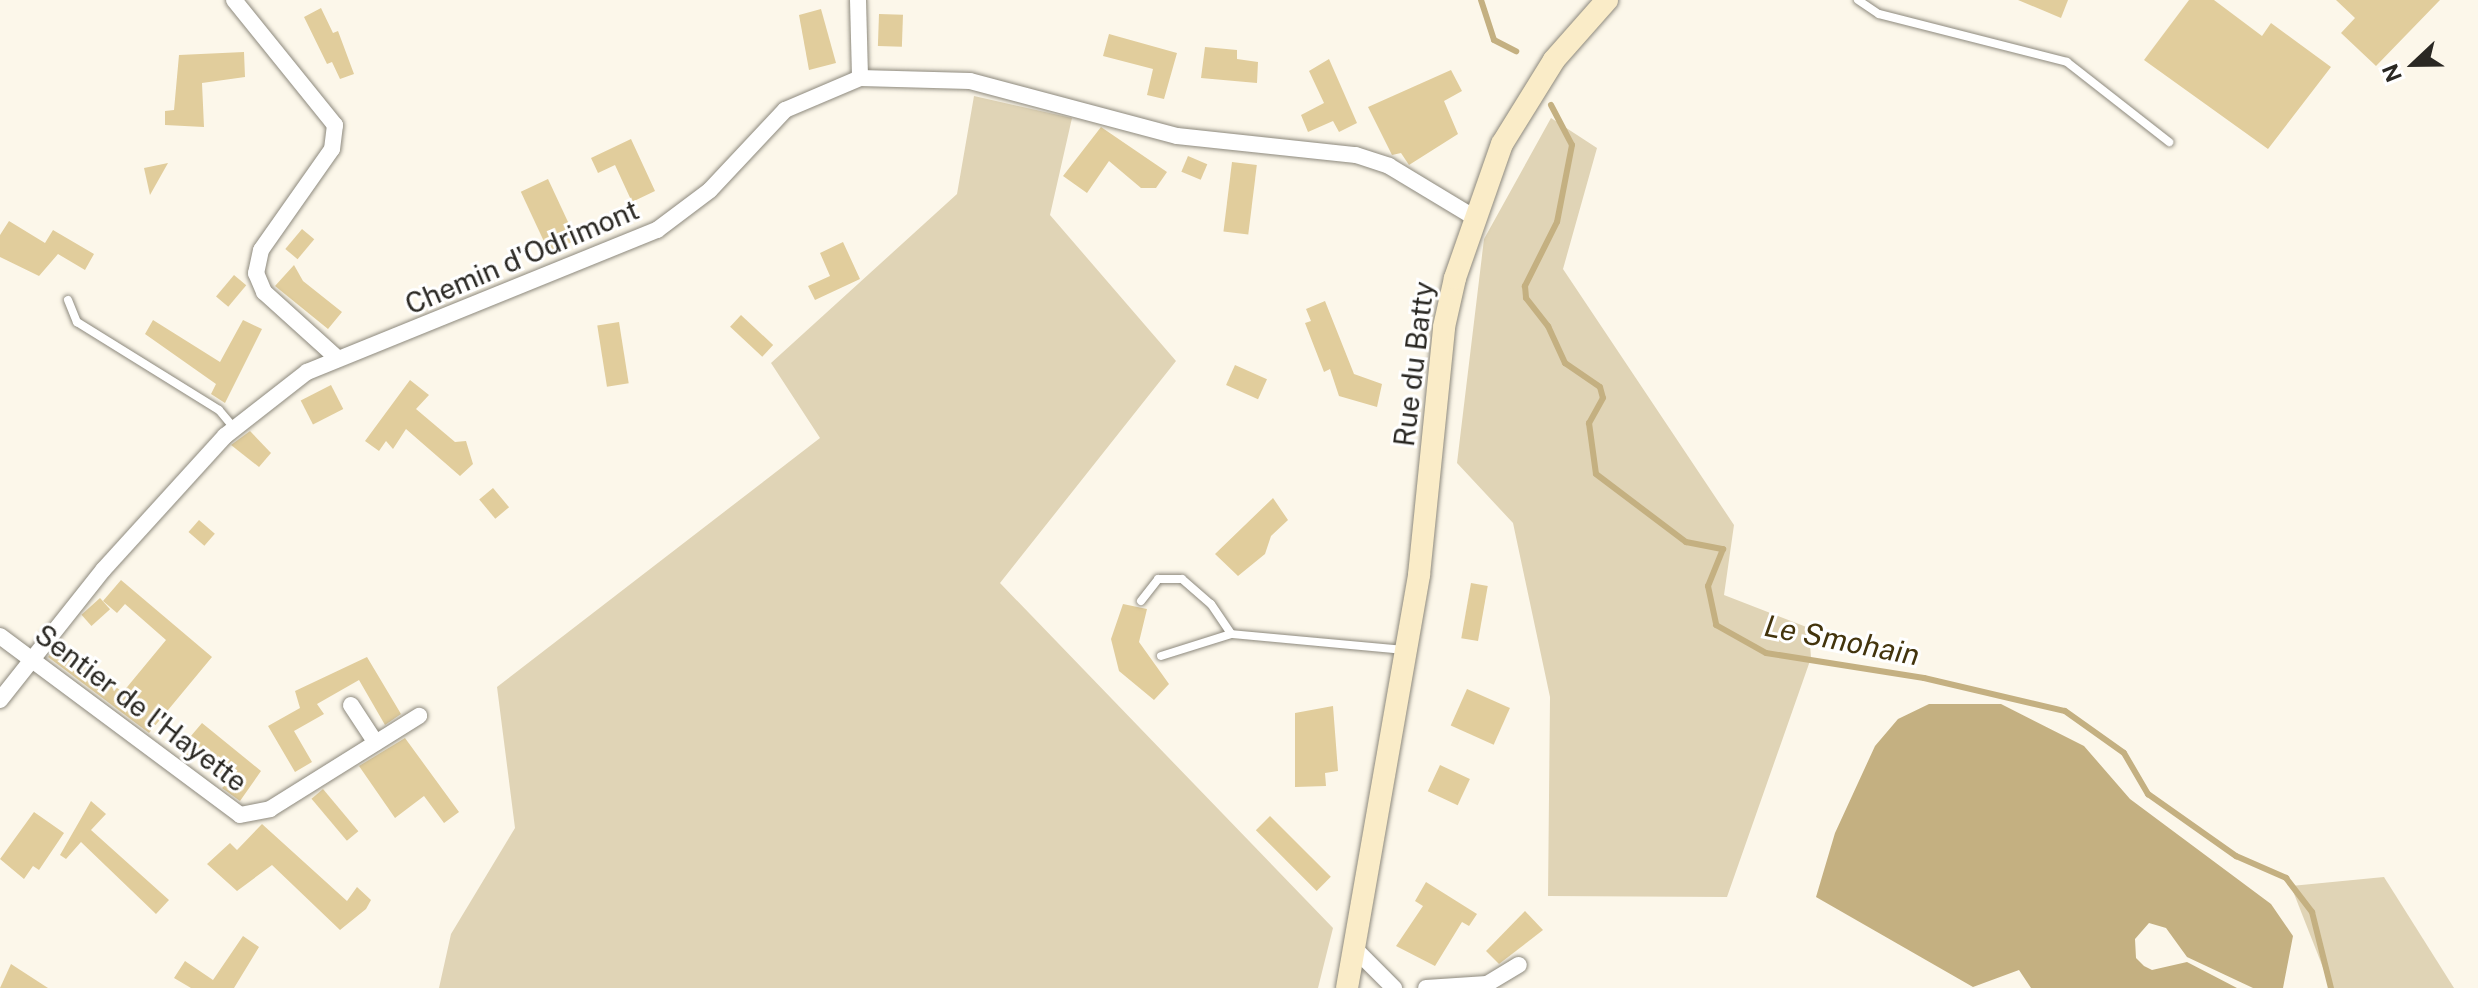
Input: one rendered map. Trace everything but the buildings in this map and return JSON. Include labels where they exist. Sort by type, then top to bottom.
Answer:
[{"type":"main road","name":"Rue du Batty","points":[[1347,988],[1408,650],[1444,327],[1472,216],[1522,110],[1585,22],[1607,0]]},
{"type":"street","points":[[234,0],[335,125],[332,149],[261,250],[256,273],[264,292],[336,357]]},
{"type":"street","points":[[858,0],[860,78]]},
{"type":"street","name":"Chemin d'Odrimont","points":[[0,700],[104,569],[235,429],[307,372],[336,357],[657,230],[710,190],[785,110],[860,78],[970,81],[1177,136],[1356,155],[1389,166],[1472,216]]},
{"type":"street","name":"Sentier de l'Hayette","points":[[0,636],[35,659],[240,815],[270,809],[419,716]]},
{"type":"street","points":[[351,705],[376,743]]},
{"type":"street","points":[[1354,948],[1394,988]]},
{"type":"street","points":[[1426,988],[1487,984],[1519,965]]},
{"type":"lane","points":[[1858,0],[1879,14],[2067,62],[2169,142]]},
{"type":"lane","points":[[68,300],[77,322],[219,410],[235,429]]},
{"type":"lane","points":[[1141,601],[1158,579],[1182,579],[1211,604],[1231,634]]},
{"type":"lane","points":[[1161,656],[1231,634],[1408,650]]},
{"type":"shaded area","points":[[974,96],[1072,118],[1050,215],[1176,361],[1000,583],[1333,928],[1318,988],[439,988],[451,934],[515,828],[497,687],[820,438],[771,363],[957,194]]},
{"type":"shaded area","points":[[1551,118],[1597,148],[1563,269],[1734,525],[1724,595],[1809,628],[1811,658],[1727,897],[1548,896],[1550,697],[1513,523],[1457,463],[1484,239]]},
{"type":"shaded area","points":[[1929,704],[2001,704],[2084,746],[2130,799],[2271,904],[2293,936],[2283,988],[2253,988],[2187,957],[2166,928],[2149,923],[2135,939],[2136,958],[2144,966],[2152,970],[2187,962],[2237,988],[2031,988],[2019,970],[1973,987],[1816,897],[1835,833],[1875,746],[1898,719]]},
{"type":"shaded area","points":[[2384,877],[2454,988],[2331,988],[2291,886]]},
{"type":"waterway","name":"Le Smohain","points":[[1481,0],[1494,40],[1516,51]]},
{"type":"waterway","name":"Le Smohain","points":[[1551,105],[1572,145],[1557,222],[1525,286],[1526,298],[1548,326],[1565,363],[1600,387],[1603,398],[1589,423],[1596,474],[1686,542],[1723,549],[1708,586],[1716,625],[1766,653],[1924,678],[2065,711],[2124,753],[2148,794],[2236,856],[2286,878],[2312,912],[2331,988]]}]
